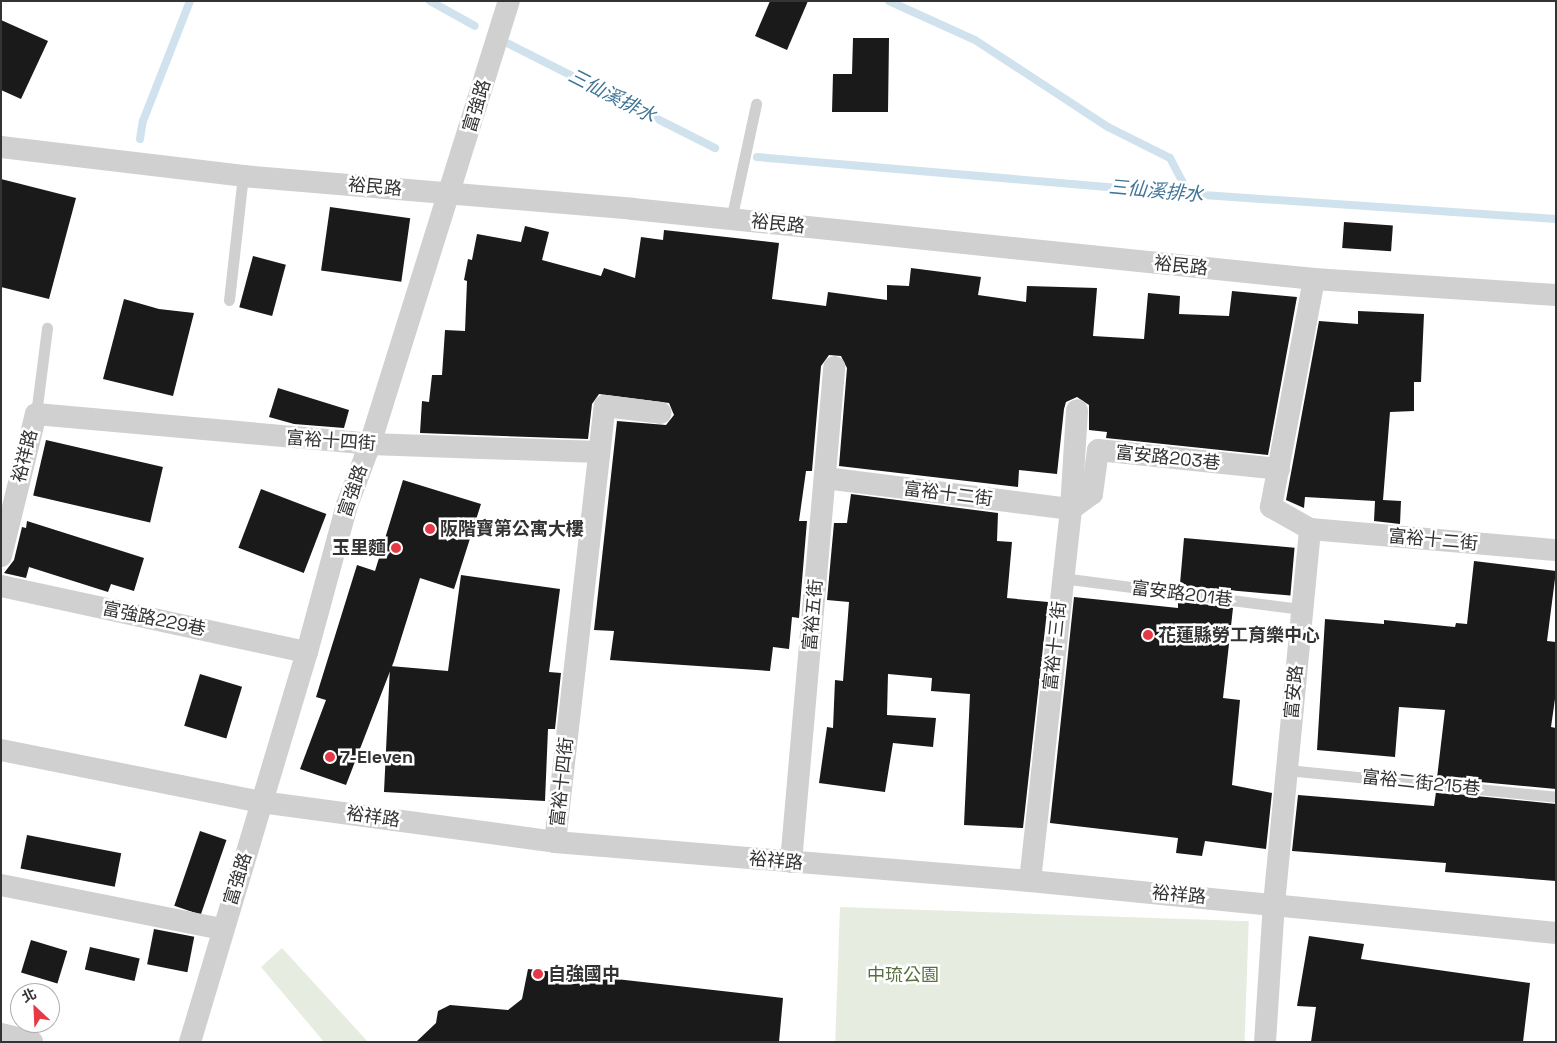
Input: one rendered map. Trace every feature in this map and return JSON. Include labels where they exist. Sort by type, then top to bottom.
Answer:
[{"type":"street","name":"富強路","points":[[190,1042],[222,929],[307,652],[347,505],[370,444],[509,1]]},
{"type":"street","name":"裕民路","points":[[1,147],[244,176],[450,193],[1314,279],[1556,295]]},
{"type":"street","points":[[1310,529],[1271,507],[1314,279]]},
{"type":"street","name":"富裕五街","points":[[791,862],[834,367]]},
{"type":"street","name":"富裕十四街","points":[[555,842],[604,406],[661,413]]},
{"type":"street","name":"富裕十三街","points":[[1030,881],[1071,509],[1077,410]]},
{"type":"street","name":"富裕十四街","points":[[36,414],[370,444],[598,452]]},
{"type":"street","name":"裕祥路","points":[[1,556],[36,414]]},
{"type":"street","name":"富安路203巷","points":[[1071,509],[1092,494],[1098,450],[1279,469]]},
{"type":"street","name":"富裕十二街","points":[[825,478],[1071,509]]},
{"type":"street","name":"富裕十二街","points":[[1310,529],[1556,550]]},
{"type":"street","name":"富安路","points":[[1265,1042],[1274,904],[1310,529]]},
{"type":"street","name":"富強路229巷","points":[[1,586],[307,652]]},
{"type":"street","name":"裕祥路","points":[[1,750],[261,802],[555,842],[1030,881],[1556,933]]},
{"type":"street","points":[[1,885],[222,929]]},
{"type":"street","points":[[1,1034],[32,1042]]},
{"type":"lane","points":[[730,220],[756,104]]},
{"type":"lane","points":[[229,300],[244,176]]},
{"type":"lane","points":[[36,414],[47,328]]},
{"type":"lane","name":"富安路201巷","points":[[1062,578],[1302,609]]},
{"type":"lane","name":"富裕二街215巷","points":[[1287,770],[1556,796]]},
{"type":"green space","name":"中琉公園","points":[[840,907],[1249,921],[1245,1042],[835,1042]]},
{"type":"green space","points":[[282,948],[368,1042],[324,1042],[261,967]]},
{"type":"building","points":[[770,1],[808,1],[787,50],[755,36]]},
{"type":"building","points":[[1,20],[48,41],[21,99],[1,90]]},
{"type":"building","points":[[853,38],[889,38],[888,112],[832,112],[833,74],[852,74]]},
{"type":"building","points":[[1,179],[76,198],[49,299],[1,287]]},
{"type":"building","points":[[330,207],[410,218],[401,282],[321,270]]},
{"type":"building","points":[[1344,222],[1393,225],[1391,251],[1342,248]]},
{"type":"building","points":[[525,226],[549,232],[542,260],[601,276],[604,268],[635,278],[641,237],[663,240],[664,230],[779,243],[772,299],[826,306],[828,292],[887,300],[887,285],[909,286],[911,268],[981,277],[978,295],[1026,302],[1027,286],[1097,288],[1093,336],[1144,339],[1148,293],[1180,296],[1179,314],[1229,316],[1232,291],[1297,297],[1268,455],[1106,438],[1107,432],[1089,430],[1089,405],[1077,397],[1066,402],[1064,409],[1057,474],[1019,470],[1018,487],[839,466],[847,368],[841,356],[829,355],[821,366],[812,471],[806,471],[799,521],[807,521],[799,618],[792,617],[789,649],[773,647],[770,671],[610,660],[614,631],[594,630],[617,421],[666,425],[674,415],[669,403],[599,394],[592,404],[588,439],[420,433],[422,401],[429,402],[432,375],[442,375],[445,330],[465,331],[467,281],[464,280],[468,259],[472,260],[477,234],[521,242]]},
{"type":"building","points":[[253,256],[286,265],[272,316],[239,307]]},
{"type":"building","points":[[124,299],[159,309],[194,313],[173,396],[103,379]]},
{"type":"building","points":[[1358,311],[1424,314],[1421,382],[1414,382],[1414,411],[1390,412],[1383,500],[1401,501],[1400,524],[1374,521],[1375,501],[1305,497],[1304,508],[1286,500],[1319,321],[1358,324]]},
{"type":"building","points":[[278,388],[349,410],[344,428],[294,424],[269,417]]},
{"type":"building","points":[[46,440],[163,467],[150,523],[33,496]]},
{"type":"building","points":[[403,480],[481,504],[454,589],[420,578],[394,661],[346,785],[300,769],[326,700],[316,697],[357,565],[375,571]]},
{"type":"building","points":[[261,489],[326,514],[304,573],[238,548]]},
{"type":"building","points":[[851,494],[998,513],[997,541],[1012,542],[1007,598],[1048,602],[1023,828],[964,825],[970,694],[931,691],[932,678],[888,674],[887,715],[936,718],[933,747],[893,743],[885,792],[819,783],[827,727],[833,728],[835,680],[843,681],[849,602],[827,600],[834,523],[847,523]]},
{"type":"building","points":[[27,521],[144,558],[134,591],[111,584],[108,592],[29,567],[26,578],[4,573],[14,560],[22,527],[26,528]]},
{"type":"building","points":[[1184,538],[1295,548],[1290,595],[1180,586]]},
{"type":"building","points":[[1474,561],[1556,571],[1547,641],[1556,642],[1556,692],[1551,727],[1556,728],[1556,789],[1437,778],[1445,710],[1399,707],[1395,757],[1317,750],[1325,619],[1384,624],[1384,620],[1455,627],[1456,623],[1467,624]]},
{"type":"building","points":[[461,575],[560,589],[549,672],[561,673],[555,729],[548,729],[545,801],[384,792],[390,666],[448,671]]},
{"type":"building","points":[[1074,597],[1178,608],[1178,601],[1233,608],[1223,698],[1240,700],[1232,785],[1272,793],[1266,849],[1205,841],[1202,856],[1176,853],[1178,838],[1050,823]]},
{"type":"building","points":[[200,674],[242,687],[226,739],[184,726]]},
{"type":"building","points":[[1436,792],[1556,804],[1556,881],[1445,872],[1446,863],[1292,851],[1298,795],[1434,806]]},
{"type":"building","points":[[200,831],[226,840],[201,915],[174,906]]},
{"type":"building","points":[[27,835],[121,853],[115,887],[21,868]]},
{"type":"building","points":[[154,929],[194,937],[187,972],[147,964]]},
{"type":"building","points":[[1309,936],[1364,944],[1361,959],[1530,983],[1523,1042],[1311,1042],[1316,1007],[1297,1006]]},
{"type":"building","points":[[31,940],[67,951],[58,983],[21,973]]},
{"type":"building","points":[[90,947],[140,958],[135,981],[85,969]]},
{"type":"building","points":[[528,969],[783,998],[779,1042],[416,1042],[436,1023],[438,1011],[450,1005],[508,1010],[522,999]]},
{"type":"waterway","points":[[140,139],[143,121],[190,1]]},
{"type":"waterway","name":"三仙溪排水","points":[[430,1],[475,26]]},
{"type":"waterway","points":[[889,1],[975,40],[1108,127],[1170,158],[1189,194]]},
{"type":"waterway","name":"三仙溪排水","points":[[509,44],[715,148]]},
{"type":"waterway","name":"三仙溪排水","points":[[757,157],[1189,194],[1556,219]]},
{"type":"place","name":"阪階寶第公寓大樓","points":[[430,529]]},
{"type":"place","name":"玉里麵","points":[[396,548]]},
{"type":"place","name":"花蓮縣勞工育樂中心","points":[[1148,635]]},
{"type":"place","name":"7-Eleven","points":[[330,757]]},
{"type":"place","name":"自強國中","points":[[538,974]]}]
